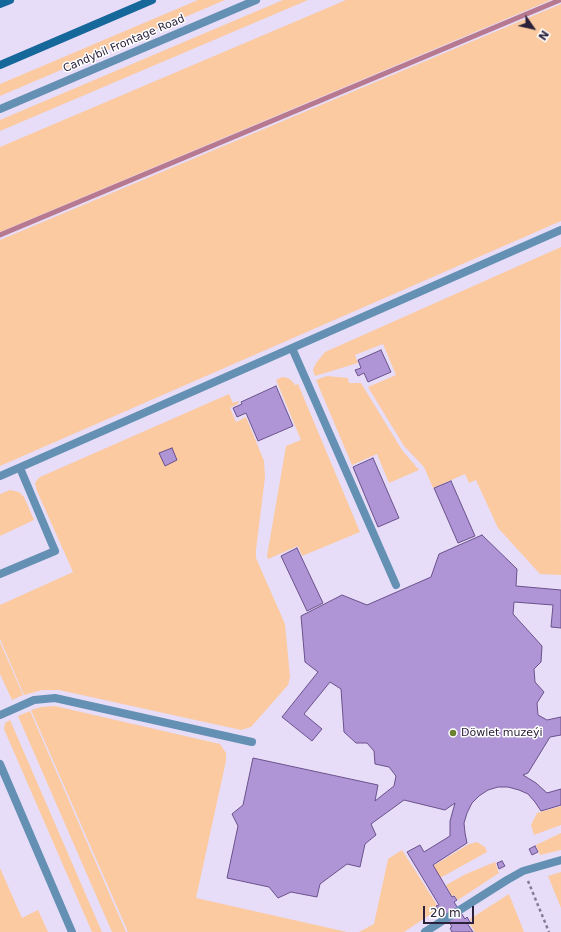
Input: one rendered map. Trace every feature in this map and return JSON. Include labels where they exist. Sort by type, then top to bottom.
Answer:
[{"type":"main road","points":[[0,4],[10,0]]},
{"type":"main road","points":[[0,65],[152,0]]},
{"type":"street","name":"Candybil Frontage Road","points":[[0,109],[256,0]]},
{"type":"street","points":[[0,476],[561,230]]},
{"type":"street","points":[[292,348],[396,585]]},
{"type":"street","points":[[0,574],[55,551],[20,468]]},
{"type":"street","points":[[0,715],[34,700],[55,698],[252,742]]},
{"type":"street","points":[[0,764],[72,932]]},
{"type":"street","points":[[425,932],[507,880],[524,871],[561,860]]},
{"type":"path","points":[[524,871],[549,932]]},
{"type":"shaded area","points":[[198,0],[225,0],[0,96],[0,84]]},
{"type":"shaded area","points":[[283,0],[308,0],[0,131],[0,120]]},
{"type":"shaded area","points":[[346,0],[551,0],[0,232],[0,147]]},
{"type":"shaded area","points":[[561,4],[561,221],[0,466],[0,240]]},
{"type":"shaded area","points":[[561,247],[561,575],[540,574],[498,528],[476,480],[469,483],[465,474],[433,488],[424,467],[404,446],[368,387],[396,375],[383,344],[355,355],[358,363],[315,376],[313,370],[316,363],[325,352]]},
{"type":"shaded area","points":[[327,376],[348,378],[349,383],[361,383],[402,450],[419,470],[389,483],[377,454],[352,465],[316,380]]},
{"type":"shaded area","points":[[282,377],[288,378],[295,385],[298,384],[360,532],[302,556],[298,546],[268,559],[267,556],[286,446],[301,440],[276,380]]},
{"type":"shaded area","points":[[229,394],[233,403],[238,401],[239,403],[230,408],[236,422],[246,417],[264,461],[265,477],[256,558],[285,624],[290,677],[288,685],[251,727],[241,730],[59,690],[42,690],[24,695],[0,639],[0,605],[73,572],[37,491],[35,483],[37,480],[40,477]]},
{"type":"shaded area","points":[[10,490],[19,492],[24,497],[34,520],[0,536],[0,494]]},
{"type":"shaded area","points":[[0,642],[23,695],[12,700],[0,674]]},
{"type":"shaded area","points":[[55,706],[220,744],[226,753],[226,761],[196,898],[347,932],[128,932],[31,710],[41,707]]},
{"type":"shaded area","points":[[30,711],[126,932],[112,932],[18,716]]},
{"type":"shaded area","points":[[10,720],[102,932],[92,932],[4,729],[5,723]]},
{"type":"shaded area","points":[[561,806],[561,825],[534,835],[531,825],[537,813]]},
{"type":"shaded area","points":[[561,833],[561,850],[540,855],[536,845]]},
{"type":"shaded area","points":[[477,842],[485,847],[487,852],[440,878],[433,866],[469,844]]},
{"type":"shaded area","points":[[402,850],[437,905],[435,906],[437,910],[404,932],[359,932],[374,924],[388,859]]},
{"type":"shaded area","points":[[495,862],[499,873],[458,900],[454,895],[452,896],[446,885],[466,874]]},
{"type":"shaded area","points":[[0,868],[22,918],[38,910],[48,932],[0,932]]},
{"type":"shaded area","points":[[561,872],[561,908],[548,876]]},
{"type":"shaded area","points":[[509,894],[524,932],[475,932],[470,924],[472,922],[470,919]]},
{"type":"building","points":[[381,350],[391,372],[368,382],[364,373],[358,376],[355,370],[361,368],[358,360]]},
{"type":"building","points":[[276,386],[293,426],[258,441],[246,413],[237,417],[233,408],[242,404],[241,402]]},
{"type":"building","points":[[172,448],[177,460],[165,466],[159,453]]},
{"type":"building","points":[[373,458],[399,518],[378,527],[353,467]]},
{"type":"building","points":[[451,481],[475,536],[458,543],[434,488]]},
{"type":"building","name":"Döwlet muzeýi","points":[[482,535],[517,569],[516,586],[561,590],[561,628],[551,627],[553,605],[514,602],[513,614],[542,646],[541,662],[534,669],[535,682],[544,692],[537,703],[538,715],[547,720],[561,717],[561,735],[550,737],[528,773],[523,775],[536,783],[547,793],[561,789],[561,805],[541,811],[528,794],[508,787],[498,787],[488,790],[472,803],[464,823],[467,843],[433,865],[452,897],[454,896],[457,900],[454,902],[465,919],[467,917],[470,922],[467,923],[473,932],[452,932],[450,928],[452,927],[442,909],[439,911],[436,906],[439,905],[407,852],[420,845],[424,852],[450,836],[450,821],[455,803],[445,810],[404,800],[371,824],[376,835],[365,844],[360,867],[347,864],[320,884],[317,897],[291,892],[278,898],[269,887],[227,878],[238,826],[232,814],[243,805],[253,758],[378,785],[375,801],[394,786],[396,776],[389,767],[375,764],[374,751],[367,743],[356,743],[344,732],[341,689],[330,682],[304,714],[322,729],[312,741],[282,717],[318,672],[305,662],[301,616],[342,595],[367,605],[431,577],[439,554]]},
{"type":"building","points":[[297,548],[323,603],[307,611],[281,556]]},
{"type":"building","points":[[535,846],[538,852],[532,855],[529,849]]},
{"type":"building","points":[[502,861],[505,866],[499,869],[497,863]]},
{"type":"waterway","points":[[0,235],[560,0]]},
{"type":"place","name":"Döwlet muzeýi","points":[[453,733]]}]
